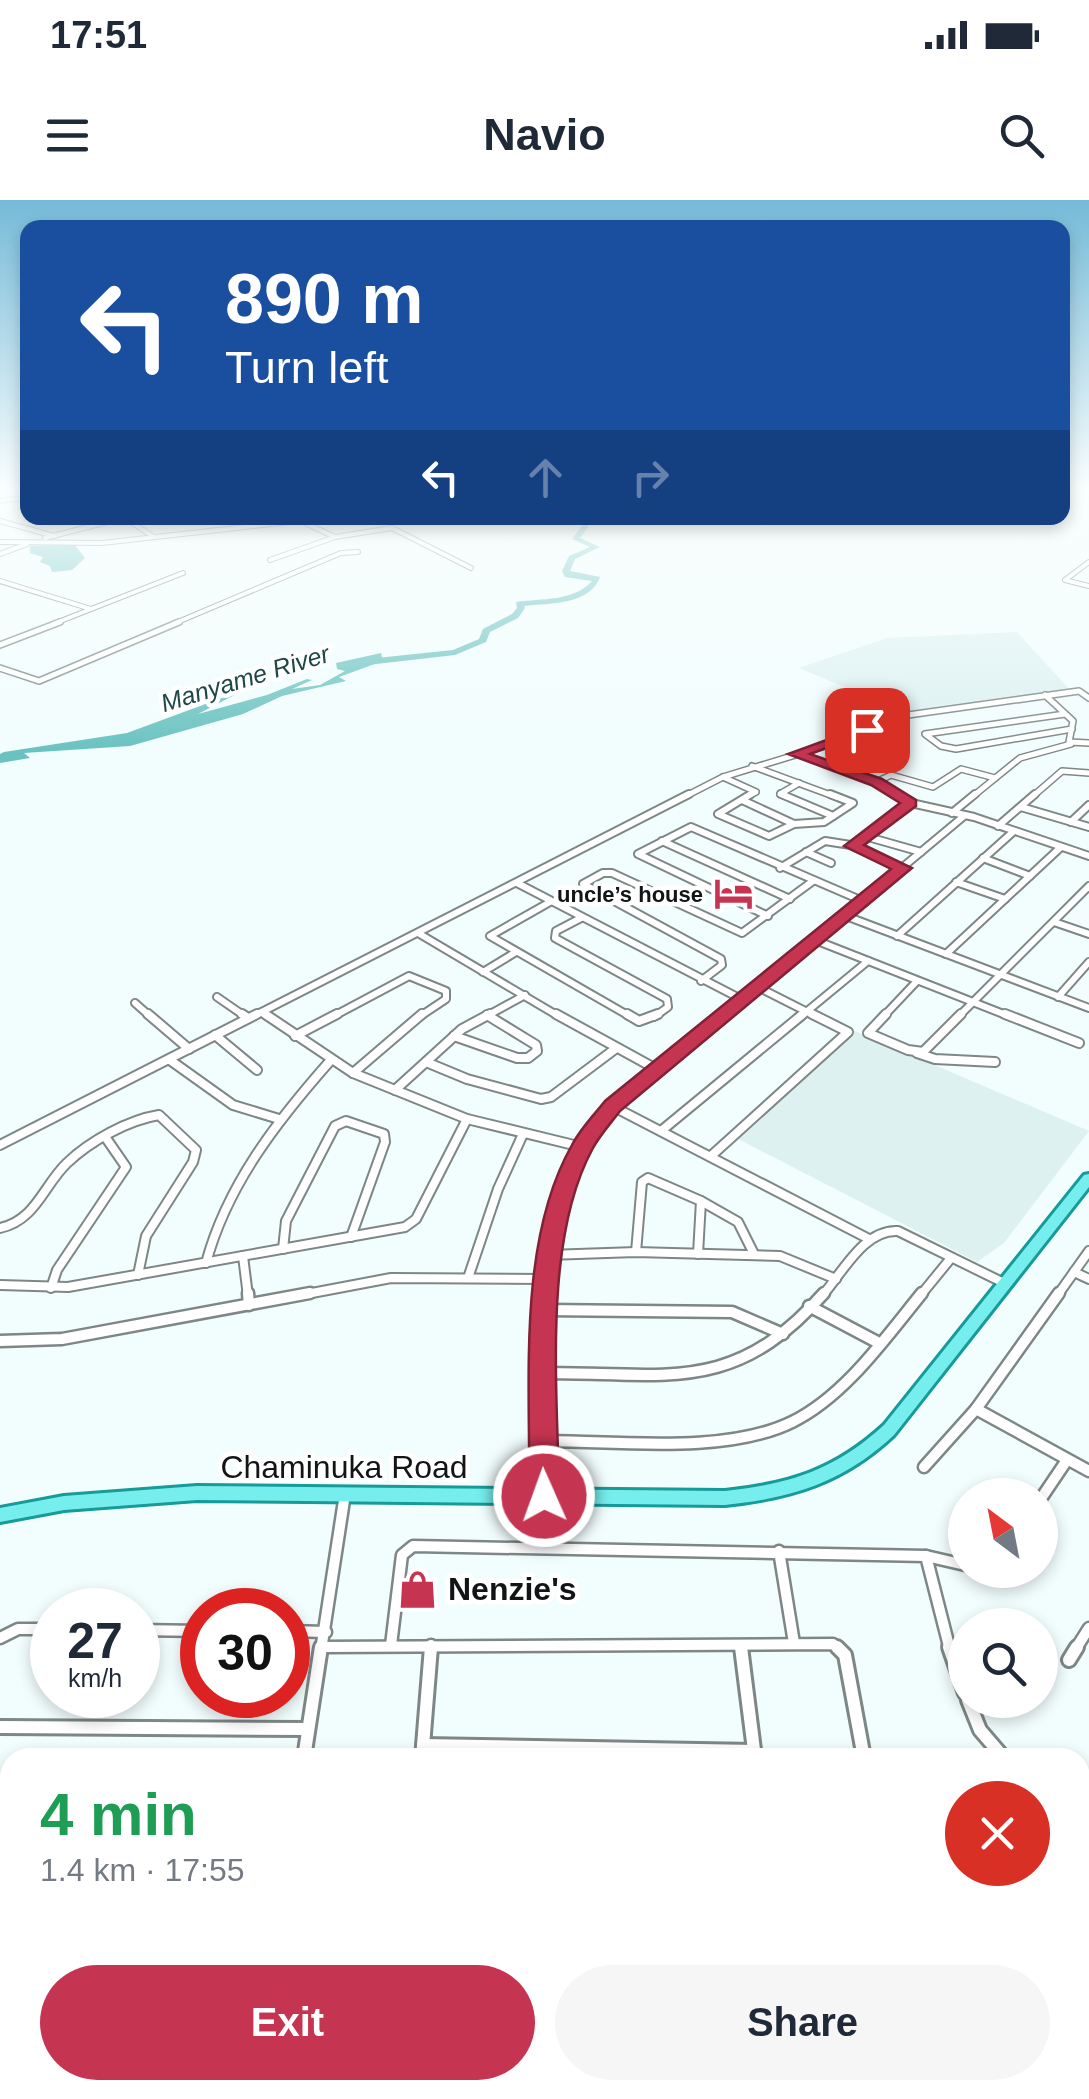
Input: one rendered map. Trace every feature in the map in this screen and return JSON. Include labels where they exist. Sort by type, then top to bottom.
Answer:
[{"type":"main road","name":"Chaminuka Road","points":[[0,1514],[64,1503],[197,1493],[756,1496],[788,1490],[835,1472],[889,1430],[1089,1178]]},
{"type":"street","points":[[0,645],[177,576]]},
{"type":"street","points":[[0,668],[39,681],[287,576]]},
{"type":"street","points":[[1071,576],[1065,580],[1089,586]]},
{"type":"street","points":[[0,582],[91,610]]},
{"type":"street","points":[[0,1145],[723,777],[852,738],[893,718],[1089,687]]},
{"type":"street","points":[[1079,691],[1089,698]]},
{"type":"street","points":[[1045,695],[1073,721],[1068,740],[1071,744]]},
{"type":"street","points":[[1065,714],[925,734],[941,746],[956,749],[1072,729]]},
{"type":"street","points":[[952,813],[1024,756],[1089,743]]},
{"type":"street","points":[[795,754],[876,782],[911,803],[1089,856]]},
{"type":"street","points":[[742,800],[794,824],[816,825],[852,802],[752,766]]},
{"type":"street","points":[[876,782],[891,775],[935,787],[961,769],[995,778]]},
{"type":"street","points":[[998,826],[1065,769],[1089,773]]},
{"type":"street","points":[[723,777],[756,791],[717,813],[769,836],[794,824]]},
{"type":"street","points":[[799,783],[780,794],[832,816]]},
{"type":"street","points":[[852,846],[911,803]]},
{"type":"street","points":[[1071,822],[1089,805]]},
{"type":"street","points":[[1021,807],[1089,827]]},
{"type":"street","points":[[544,1496],[545,1279],[548,1255],[582,1147],[612,1106],[865,902],[964,816]]},
{"type":"street","points":[[768,916],[638,856],[691,827],[865,902]]},
{"type":"street","points":[[897,936],[1014,831]]},
{"type":"street","points":[[868,836],[921,852]]},
{"type":"street","points":[[662,840],[790,899]]},
{"type":"street","points":[[780,868],[830,840],[903,868]]},
{"type":"street","points":[[946,954],[1061,846]]},
{"type":"street","points":[[806,852],[831,862]]},
{"type":"street","points":[[984,858],[1030,876]]},
{"type":"street","points":[[702,981],[722,965],[721,959],[584,884],[603,872],[612,872],[742,933],[813,881]]},
{"type":"street","points":[[956,882],[1005,899]]},
{"type":"street","points":[[517,884],[743,1000]]},
{"type":"street","points":[[917,1053],[928,1050],[1089,886]]},
{"type":"street","points":[[550,902],[490,934],[639,1020],[651,1019],[668,1007],[668,998],[555,938],[556,931],[581,918]]},
{"type":"street","points":[[846,916],[1089,1008]]},
{"type":"street","points":[[1054,922],[1089,934]]},
{"type":"street","points":[[418,933],[614,1049],[658,1070]]},
{"type":"street","points":[[814,940],[1079,1043]]},
{"type":"street","points":[[483,972],[516,952]]},
{"type":"street","points":[[662,1131],[868,962]]},
{"type":"street","points":[[1058,996],[1089,962]]},
{"type":"street","points":[[295,1036],[410,976],[446,991],[446,999],[423,1012],[352,1073]]},
{"type":"street","points":[[917,981],[868,1033],[935,1060],[995,1062]]},
{"type":"street","points":[[711,1156],[848,1032],[758,987]]},
{"type":"street","points":[[395,1090],[454,1036],[525,996]]},
{"type":"street","points":[[218,997],[248,1018]]},
{"type":"street","points":[[135,1003],[188,1049]]},
{"type":"street","points":[[262,1012],[352,1073],[467,1119],[582,1147]]},
{"type":"street","points":[[454,1036],[522,1058],[538,1051],[536,1045],[487,1016]]},
{"type":"street","points":[[215,1036],[258,1070]]},
{"type":"street","points":[[426,1062],[492,1087],[541,1099],[551,1096],[614,1049]]},
{"type":"street","points":[[170,1060],[231,1106],[251,1115],[279,1118]]},
{"type":"street","points":[[206,1263],[216,1228],[279,1118],[330,1060]]},
{"type":"street","points":[[612,1106],[869,1239]]},
{"type":"street","points":[[0,1228],[22,1222],[68,1163],[154,1114],[195,1146],[193,1162],[142,1246],[138,1275]]},
{"type":"street","points":[[0,1285],[51,1288],[404,1227],[416,1219],[467,1119]]},
{"type":"street","points":[[282,1249],[286,1221],[335,1126],[346,1120],[384,1134],[386,1142],[350,1237]]},
{"type":"street","points":[[468,1278],[498,1189],[523,1134]]},
{"type":"street","points":[[51,1288],[65,1256],[126,1167],[106,1138]]},
{"type":"street","points":[[636,1252],[642,1182],[648,1178],[738,1222],[754,1254]]},
{"type":"street","points":[[698,1254],[701,1201]]},
{"type":"street","points":[[545,1373],[708,1370],[743,1361],[783,1334],[869,1239],[883,1230],[898,1231],[1006,1284]]},
{"type":"street","points":[[924,1467],[976,1409],[1089,1251]]},
{"type":"street","points":[[548,1255],[636,1252],[780,1256],[836,1279]]},
{"type":"street","points":[[243,1256],[249,1305]]},
{"type":"street","points":[[542,1441],[752,1434],[792,1422],[822,1402],[879,1343],[951,1258]]},
{"type":"street","points":[[1074,1272],[1089,1279]]},
{"type":"street","points":[[0,1341],[62,1339],[392,1278],[545,1279]]},
{"type":"street","points":[[809,1306],[879,1343]]},
{"type":"street","points":[[545,1310],[732,1312],[783,1334]]},
{"type":"street","points":[[976,1409],[1089,1472]]},
{"type":"street","points":[[1055,1478],[1067,1460]]},
{"type":"street","points":[[305,1748],[345,1494]]},
{"type":"street","points":[[390,1645],[402,1556],[413,1546],[779,1551],[926,1556],[948,1561]]},
{"type":"street","points":[[779,1551],[794,1643]]},
{"type":"street","points":[[926,1556],[948,1642]]},
{"type":"street","points":[[1069,1660],[1089,1628]]},
{"type":"street","points":[[0,1638],[18,1629],[30,1629]]},
{"type":"street","points":[[310,1632],[326,1632]]},
{"type":"street","points":[[323,1646],[833,1644],[845,1656],[862,1748]]},
{"type":"street","points":[[423,1748],[431,1645]]},
{"type":"street","points":[[741,1646],[753,1748]]},
{"type":"street","points":[[975,1718],[995,1748]]},
{"type":"street","points":[[0,1728],[308,1729]]},
{"type":"shaded area","points":[[1017,632],[1070,690],[906,713],[799,668],[887,638]]},
{"type":"shaded area","points":[[855,1031],[1089,1131],[1004,1243],[977,1262],[738,1139]]},
{"type":"water","points":[[381,653],[383,661],[339,677],[346,681],[282,696],[243,714],[130,746],[24,753],[30,758],[0,763],[0,754],[4,752],[127,733],[246,689],[198,714],[267,695],[307,679],[312,680],[292,689],[320,685],[345,671],[337,669],[336,663]]},
{"type":"waterway","name":"Manyame River","points":[[367,662],[455,652],[483,640],[486,631],[515,616],[521,608],[519,604],[574,597],[592,587],[597,579],[572,576]]},
{"type":"place","name":"uncle’s house","points":[[733,894]]},
{"type":"place","name":"Nenzie's","points":[[418,1589]]},
{"type":"route","points":[[544,1496],[545,1279],[562,1202],[582,1147],[612,1106],[903,868],[852,846],[911,803],[876,782],[795,754],[867,730]]}]
